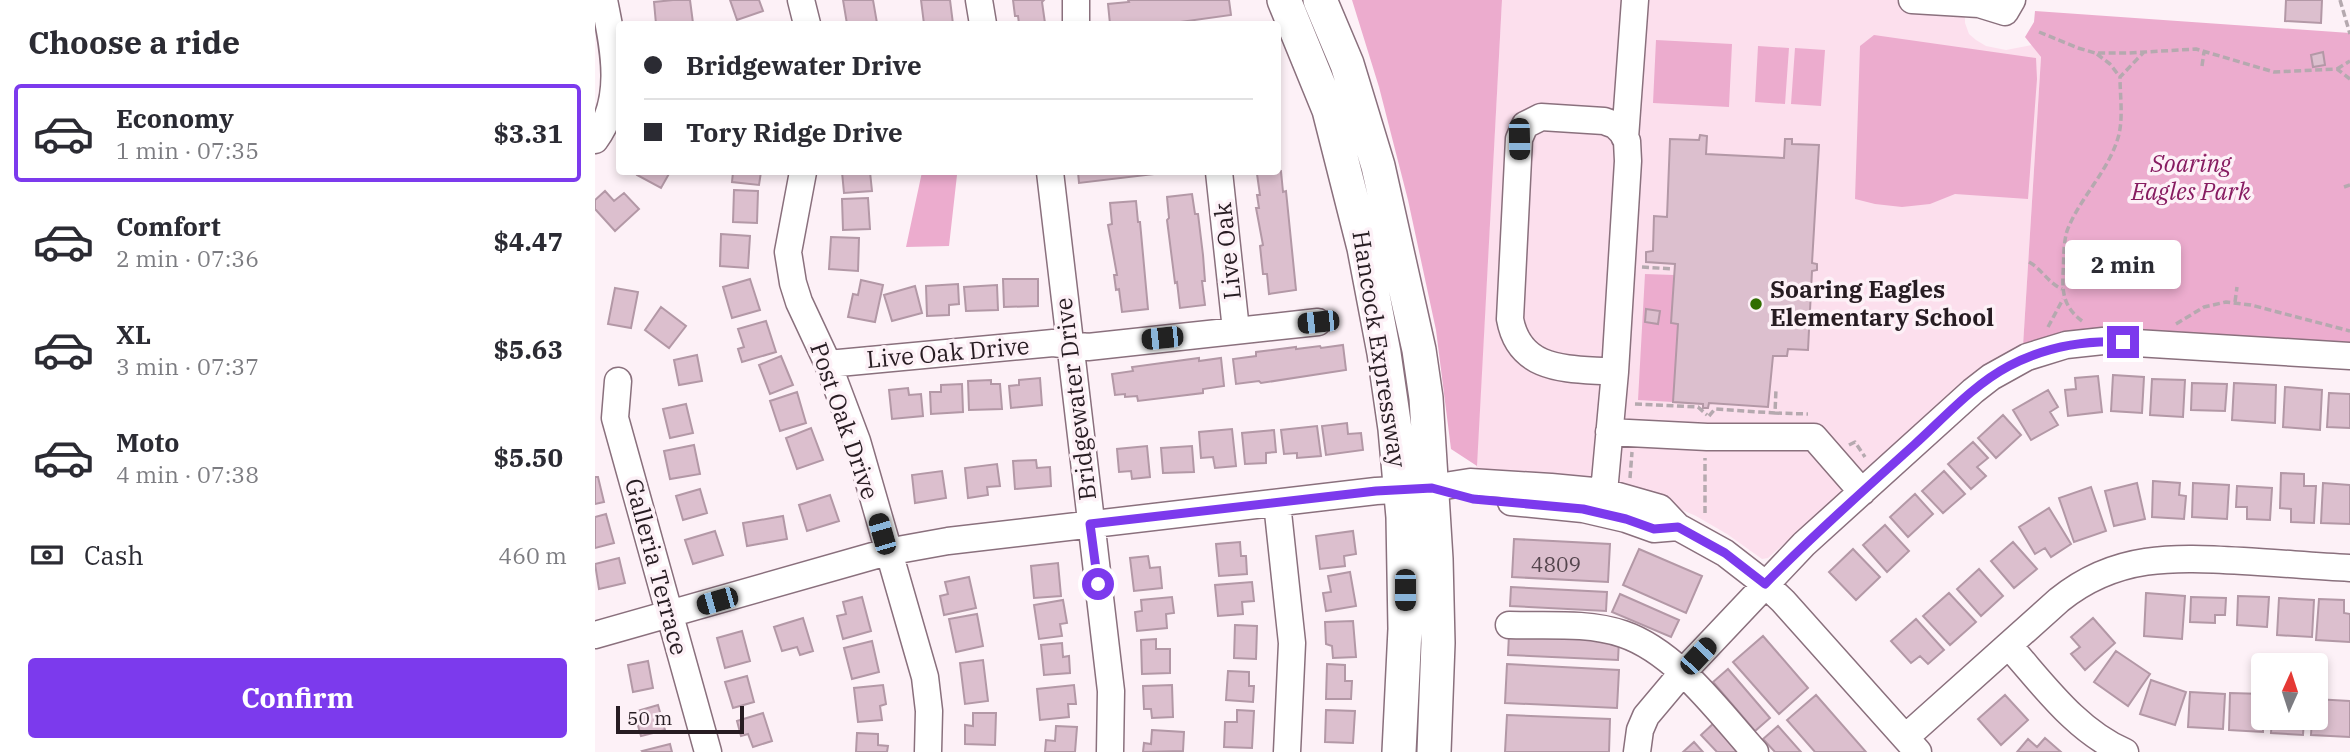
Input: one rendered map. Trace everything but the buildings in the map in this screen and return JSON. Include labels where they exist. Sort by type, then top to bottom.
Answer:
[{"type":"main road","name":"Hancock Expressway","points":[[1284,0],[1329,110],[1346,169],[1384,353],[1417,488],[1437,643],[1434,752]]},
{"type":"main road","name":"Hancock Expressway","points":[[1321,0],[1347,64],[1378,166],[1405,280],[1426,398],[1405,616],[1399,752]]},
{"type":"street","points":[[595,140],[609,110],[615,86],[615,54],[604,0]]},
{"type":"street","points":[[801,0],[806,21]]},
{"type":"street","points":[[979,0],[982,21]]},
{"type":"street","points":[[1076,0],[1076,21]]},
{"type":"street","points":[[1604,492],[1615,372],[1629,153],[1625,138],[1635,0]]},
{"type":"street","points":[[1912,0],[2008,6]]},
{"type":"street","points":[[1615,372],[1571,369],[1540,363],[1530,356],[1516,338],[1510,319],[1519,139],[1525,125],[1541,117],[1604,121],[1615,125],[1625,138]]},
{"type":"street","name":"Post Oak Drive","points":[[802,175],[789,252],[789,268],[799,302],[828,364],[857,441],[925,677],[929,711],[928,752]]},
{"type":"street","name":"Bridgewater Drive","points":[[1050,175],[1111,691],[1110,752]]},
{"type":"street","name":"Live Oak","points":[[1219,175],[1236,330]]},
{"type":"street","name":"Live Oak Drive","points":[[828,364],[1069,343],[1088,346],[1318,322]]},
{"type":"street","points":[[1637,752],[1640,730],[1646,716],[1682,672],[1804,544],[1991,377],[2027,357],[2066,345],[2102,341],[2350,356]]},
{"type":"street","name":"Galleria Terrace","points":[[618,381],[615,418],[708,752]]},
{"type":"street","points":[[1609,432],[1707,437],[1814,437],[1862,492]]},
{"type":"street","points":[[595,635],[887,552],[948,541],[1470,482],[1604,492],[1660,508],[1678,527],[1725,553],[1765,584],[1912,745],[2009,646],[2075,586],[2095,576],[2136,563],[2184,558],[2350,568]]},
{"type":"street","points":[[1417,488],[1473,499],[1583,509],[1654,529],[1678,527]]},
{"type":"street","points":[[1277,503],[1292,643],[1287,752]]},
{"type":"street","points":[[1509,625],[1590,628],[1621,633],[1639,640],[1682,672],[1755,752]]},
{"type":"street","points":[[2009,646],[2069,713],[2086,728],[2125,752]]},
{"type":"path","points":[[2340,0],[2350,34]]},
{"type":"path","points":[[2039,32],[2095,53],[2110,64],[2120,77],[2118,138],[2107,164],[2081,203],[2066,233],[2063,299],[2080,320],[2091,325]]},
{"type":"path","points":[[2095,53],[2183,48],[2274,72],[2337,69],[2350,61]]},
{"type":"path","points":[[2120,77],[2144,52]]},
{"type":"path","points":[[2201,66],[2204,52]]},
{"type":"path","points":[[2337,69],[2350,79]]},
{"type":"path","points":[[2344,187],[2350,185]]},
{"type":"path","points":[[2029,262],[2062,289]]},
{"type":"path","points":[[1642,267],[1673,269]]},
{"type":"path","points":[[2235,302],[2237,287]]},
{"type":"path","points":[[2048,327],[2063,299]]},
{"type":"path","points":[[2173,326],[2204,307],[2235,302],[2350,331]]},
{"type":"path","points":[[1635,404],[1698,407],[1708,416]]},
{"type":"shaded area","name":"Soaring Eagles Elementary School","points":[[1502,0],[1965,0],[1965,23],[1969,34],[1976,40],[1986,46],[2006,50],[2032,45],[2041,57],[2023,346],[1971,378],[1768,558],[1762,559],[1696,516],[1657,499],[1476,474]]},
{"type":"green space","points":[[1352,0],[1502,0],[1477,466],[1451,449],[1436,330],[1408,200],[1379,87]]},
{"type":"green space","name":"Soaring Eagles Park","points":[[2035,11],[2350,33],[2350,343],[2120,330],[2023,346],[2041,57],[2025,37],[2034,22]]},
{"type":"green space","points":[[1874,35],[2036,58],[2037,79],[2028,199],[1955,194],[1930,204],[1902,207],[1855,199],[1860,46]]},
{"type":"green space","points":[[1656,40],[1732,44],[1729,107],[1653,103]]},
{"type":"green space","points":[[1758,46],[1789,48],[1785,104],[1755,102]]},
{"type":"green space","points":[[1795,48],[1825,50],[1821,106],[1791,104]]},
{"type":"green space","points":[[921,175],[957,175],[949,246],[906,247]]},
{"type":"green space","points":[[1645,274],[1674,275],[1671,323],[1678,324],[1673,402],[1638,400]]},
{"type":"place","name":"Soaring Eagles Elementary School","points":[[1756,304]]},
{"type":"route","points":[[1098,584],[1090,524],[1401,488],[1432,488],[1473,499],[1583,509],[1654,529],[1678,527],[1725,553],[1765,584],[1804,544],[1991,377],[2027,357],[2066,345],[2102,341],[2123,342]]}]
